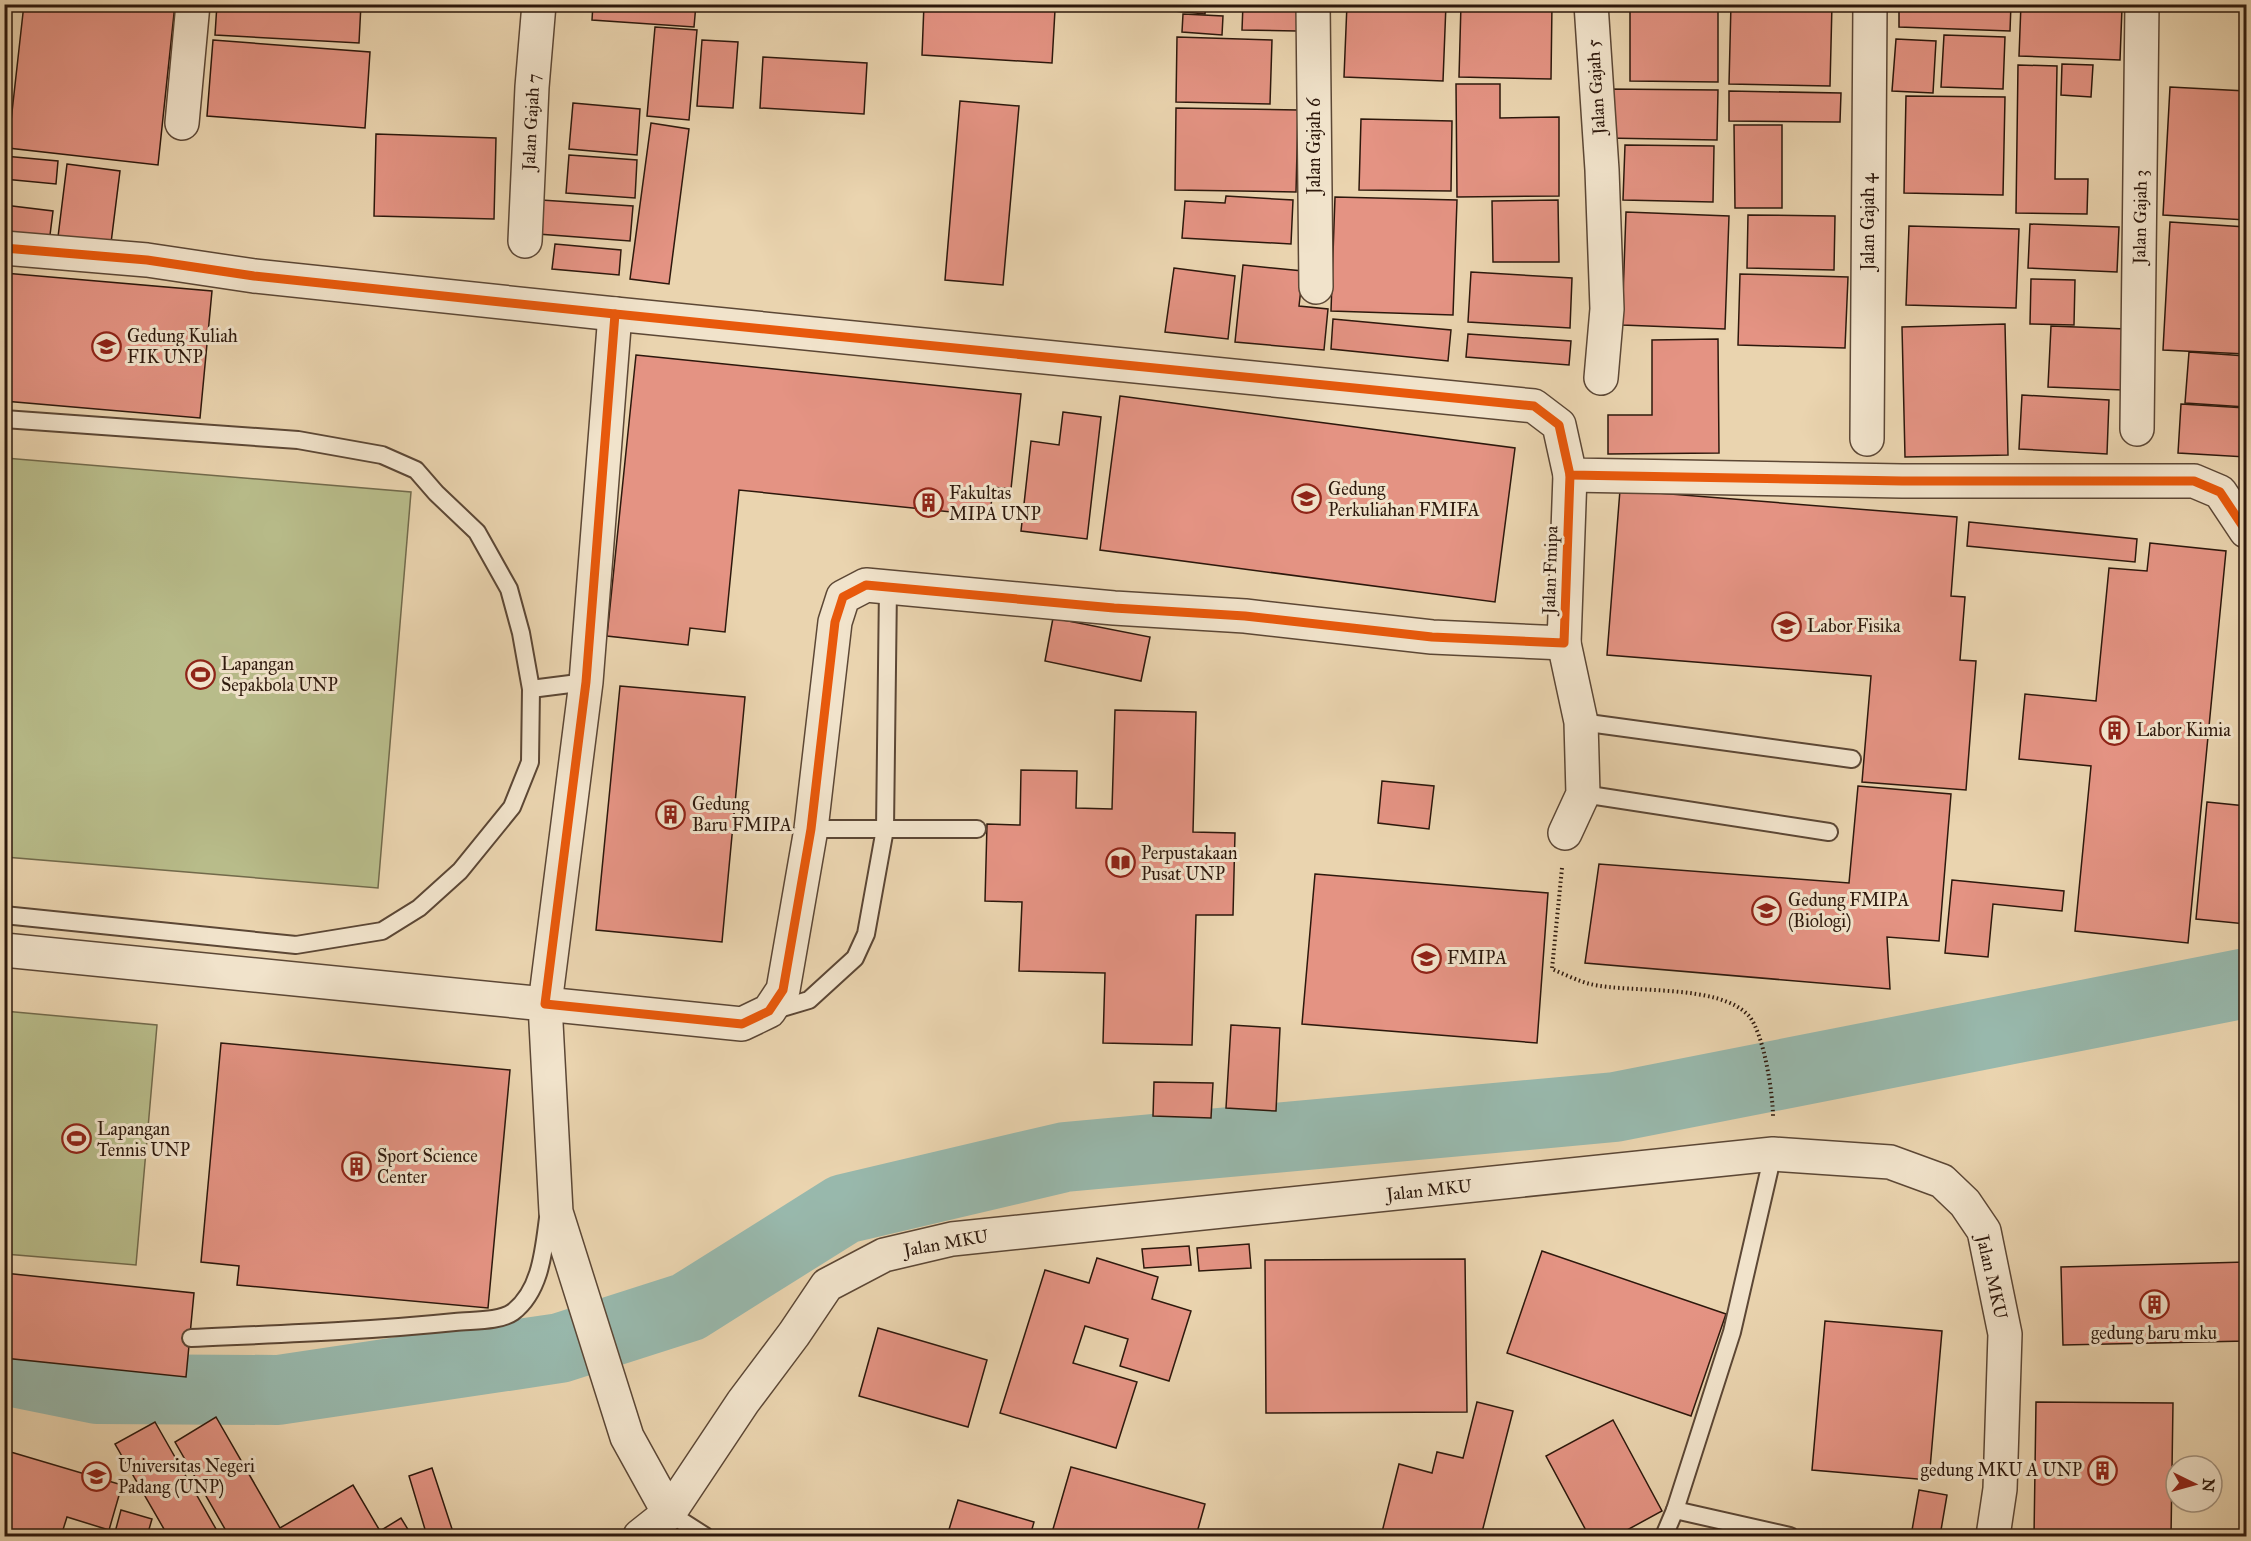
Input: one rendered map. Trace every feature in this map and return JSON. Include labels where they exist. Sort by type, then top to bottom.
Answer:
[{"type":"street","points":[[182,123],[193,4]]},
{"type":"street","name":"Jalan Gajah 7","points":[[525,241],[532,87],[539,4]]},
{"type":"street","name":"Jalan Gajah 6","points":[[1313,4],[1316,287]]},
{"type":"street","name":"Jalan Gajah 5","points":[[1591,4],[1602,170],[1607,309],[1601,378]]},
{"type":"street","name":"Jalan Gajah 4","points":[[1867,439],[1870,4]]},
{"type":"street","name":"Jalan Gajah 3","points":[[2137,429],[2142,4]]},
{"type":"street","name":"Jalan Fmipa","points":[[4,248],[147,260],[254,276],[615,314],[1534,406],[1559,425],[1570,476],[1564,643],[1581,722],[1582,795],[1565,833]]},
{"type":"street","points":[[615,314],[586,682],[545,1004],[555,1196],[627,1437],[669,1513]]},
{"type":"street","points":[[1570,476],[1902,481],[2194,480],[2220,492],[2247,531]]},
{"type":"street","points":[[4,950],[742,1024],[769,1011],[783,990],[811,829],[835,622],[843,597],[866,585],[1114,608],[1245,616],[1432,637],[1564,643]]},
{"type":"street","name":"Jalan MKU","points":[[640,1536],[669,1513],[743,1402],[794,1334],[826,1285],[884,1255],[952,1239],[1773,1154],[1890,1162],[1942,1181],[1965,1203],[1984,1231],[2005,1334],[2000,1489],[1993,1536]]},
{"type":"lane","points":[[4,419],[298,440],[382,455],[416,470],[436,493],[477,532],[509,589],[521,633],[531,689],[530,762],[512,807],[460,871],[419,908],[382,931],[296,945],[4,915]]},
{"type":"lane","points":[[769,1011],[809,1000],[855,958],[866,934],[885,829],[888,587]]},
{"type":"lane","points":[[531,689],[586,682]]},
{"type":"lane","points":[[1581,722],[1852,759]]},
{"type":"lane","points":[[1582,795],[1829,832]]},
{"type":"lane","points":[[811,829],[977,829]]},
{"type":"lane","points":[[1664,1536],[1675,1510],[1732,1332],[1773,1154]]},
{"type":"lane","points":[[191,1338],[436,1324],[498,1318],[512,1313],[523,1302],[538,1274],[555,1196]]},
{"type":"lane","points":[[1675,1510],[1790,1536]]},
{"type":"lane","points":[[669,1513],[705,1536]]},
{"type":"path","points":[[1565,833],[1552,969],[1590,984],[1707,996],[1730,1002],[1750,1017],[1763,1046],[1773,1105]]},
{"type":"green space","name":"Lapangan Sepakbola UNP","points":[[5,458],[411,492],[378,888],[5,857]]},
{"type":"green space","name":"Lapangan Tennis UNP","points":[[4,1011],[157,1025],[136,1265],[5,1254]]},
{"type":"building","points":[[24,4],[175,4],[158,165],[8,148]]},
{"type":"building","points":[[217,4],[361,4],[359,43],[215,35]]},
{"type":"building","points":[[593,4],[696,4],[694,27],[592,20]]},
{"type":"building","points":[[924,4],[1055,10],[1052,63],[922,55]]},
{"type":"building","points":[[1069,4],[1146,4],[1146,10]]},
{"type":"building","points":[[1153,4],[1206,4],[1205,14],[1153,9]]},
{"type":"building","points":[[1243,4],[1297,4],[1297,31],[1242,30]]},
{"type":"building","points":[[1347,4],[1446,4],[1443,81],[1344,77]]},
{"type":"building","points":[[1461,4],[1552,4],[1551,79],[1459,77]]},
{"type":"building","points":[[1630,4],[1718,4],[1718,82],[1630,81]]},
{"type":"building","points":[[1731,4],[1832,4],[1830,86],[1729,84]]},
{"type":"building","points":[[1899,4],[2011,4],[2010,31],[1899,27]]},
{"type":"building","points":[[2021,4],[2122,8],[2120,60],[2019,56]]},
{"type":"building","points":[[1183,14],[1223,16],[1222,35],[1182,32]]},
{"type":"building","points":[[655,27],[697,30],[689,120],[647,116]]},
{"type":"building","points":[[1944,35],[2005,37],[2003,89],[1941,87]]},
{"type":"building","points":[[1177,37],[1272,40],[1270,104],[1176,102]]},
{"type":"building","points":[[1896,39],[1936,41],[1933,93],[1892,91]]},
{"type":"building","points":[[213,40],[370,52],[365,128],[207,116]]},
{"type":"building","points":[[702,40],[738,42],[733,108],[697,106]]},
{"type":"building","points":[[763,57],[867,63],[864,114],[760,108]]},
{"type":"building","points":[[2062,64],[2093,65],[2091,97],[2061,95]]},
{"type":"building","points":[[2018,65],[2057,66],[2055,179],[2088,179],[2087,214],[2016,213]]},
{"type":"building","points":[[1456,84],[1500,84],[1500,118],[1559,117],[1559,196],[1457,197]]},
{"type":"building","points":[[2170,87],[2246,91],[2246,220],[2163,215]]},
{"type":"building","points":[[1605,89],[1718,90],[1717,140],[1605,138]]},
{"type":"building","points":[[1729,91],[1841,93],[1840,122],[1729,121]]},
{"type":"building","points":[[1906,96],[2005,97],[2003,195],[1904,193]]},
{"type":"building","points":[[960,101],[1019,106],[1003,285],[945,280]]},
{"type":"building","points":[[573,103],[640,109],[637,155],[569,149]]},
{"type":"building","points":[[1176,108],[1298,110],[1296,192],[1175,190]]},
{"type":"building","points":[[1361,119],[1452,121],[1451,191],[1359,190]]},
{"type":"building","points":[[651,123],[689,129],[669,284],[630,279]]},
{"type":"building","points":[[1734,125],[1782,125],[1782,208],[1735,208]]},
{"type":"building","points":[[376,134],[496,138],[494,219],[374,216]]},
{"type":"building","points":[[1625,145],[1714,146],[1713,202],[1623,200]]},
{"type":"building","points":[[569,155],[637,160],[635,198],[566,193]]},
{"type":"building","points":[[4,156],[58,161],[56,184],[4,179]]},
{"type":"building","points":[[67,164],[120,171],[110,251],[57,245]]},
{"type":"building","points":[[1226,196],[1293,200],[1291,244],[1182,238],[1185,201],[1225,203]]},
{"type":"building","points":[[1335,197],[1457,200],[1453,315],[1331,311]]},
{"type":"building","points":[[541,200],[633,206],[630,241],[538,234]]},
{"type":"building","points":[[1558,200],[1559,262],[1493,262],[1492,201]]},
{"type":"building","points":[[4,205],[53,211],[49,243],[4,238]]},
{"type":"building","points":[[1626,212],[1729,216],[1725,329],[1622,325]]},
{"type":"building","points":[[1748,215],[1835,216],[1834,270],[1747,268]]},
{"type":"building","points":[[2170,222],[2246,227],[2246,354],[2163,350]]},
{"type":"building","points":[[2030,224],[2119,227],[2117,272],[2028,268]]},
{"type":"building","points":[[1909,226],[2019,229],[2016,308],[1906,305]]},
{"type":"building","points":[[555,244],[621,250],[619,275],[552,269]]},
{"type":"building","points":[[1243,265],[1303,271],[1299,306],[1328,309],[1324,350],[1235,342]]},
{"type":"building","points":[[1174,268],[1235,276],[1228,339],[1165,332]]},
{"type":"building","points":[[1471,272],[1572,278],[1570,328],[1468,322]]},
{"type":"building","name":"Gedung Kuliah FIK UNP","points":[[4,273],[212,291],[200,418],[4,401]]},
{"type":"building","points":[[1740,274],[1848,277],[1845,348],[1738,345]]},
{"type":"building","points":[[2031,279],[2075,280],[2074,325],[2030,324]]},
{"type":"building","points":[[1333,319],[1451,330],[1448,361],[1331,349]]},
{"type":"building","points":[[2005,324],[2008,455],[1905,457],[1902,327]]},
{"type":"building","points":[[2051,326],[2126,329],[2123,390],[2048,387]]},
{"type":"building","points":[[1468,334],[1571,341],[1569,365],[1466,357]]},
{"type":"building","points":[[1718,339],[1719,453],[1608,454],[1608,415],[1652,415],[1652,340]]},
{"type":"building","points":[[2189,352],[2246,356],[2246,407],[2185,403]]},
{"type":"building","name":"Fakultas MIPA UNP","points":[[636,355],[1021,394],[1011,489],[993,487],[990,516],[739,490],[725,632],[690,628],[688,645],[607,636]]},
{"type":"building","points":[[2022,395],[2109,400],[2107,454],[2019,449]]},
{"type":"building","name":"Gedung Perkuliahan FMIFA","points":[[1120,396],[1515,448],[1495,602],[1100,550]]},
{"type":"building","points":[[2181,404],[2246,408],[2246,457],[2178,453]]},
{"type":"building","points":[[1063,412],[1101,417],[1087,539],[1021,531],[1031,441],[1059,445]]},
{"type":"building","name":"Labor Fisika","points":[[1620,490],[1957,517],[1951,596],[1965,597],[1960,660],[1976,661],[1966,790],[1862,782],[1871,676],[1607,655]]},
{"type":"building","points":[[1969,522],[2137,539],[2135,562],[1967,546]]},
{"type":"building","name":"Labor Kimia","points":[[2150,543],[2226,551],[2188,943],[2075,931],[2091,766],[2019,759],[2025,694],[2096,701],[2109,568],[2147,571]]},
{"type":"building","points":[[1053,618],[1150,637],[1141,681],[1045,661]]},
{"type":"building","name":"Gedung Baru FMIPA","points":[[620,686],[745,697],[722,942],[596,930]]},
{"type":"building","points":[[1115,710],[1196,712],[1193,832],[1235,833],[1233,915],[1196,915],[1192,1045],[1103,1043],[1105,973],[1019,971],[1022,902],[985,901],[987,824],[1020,825],[1021,770],[1077,771],[1076,808],[1112,809]]},
{"type":"building","points":[[1382,781],[1434,786],[1429,829],[1378,823]]},
{"type":"building","name":"Gedung FMIPA (Biologi)","points":[[1858,786],[1951,794],[1939,941],[1887,937],[1890,989],[1585,963],[1599,864],[1849,883]]},
{"type":"building","points":[[2207,802],[2246,806],[2246,924],[2196,919]]},
{"type":"building","name":"FMIPA","points":[[1315,874],[1548,893],[1537,1043],[1302,1024]]},
{"type":"building","points":[[1952,880],[2064,891],[2062,911],[1993,904],[1988,957],[1945,953]]},
{"type":"building","points":[[1231,1025],[1280,1028],[1276,1111],[1226,1108]]},
{"type":"building","name":"Sport Science Center","points":[[221,1043],[510,1070],[488,1308],[237,1285],[239,1266],[201,1262]]},
{"type":"building","points":[[1154,1082],[1213,1083],[1211,1118],[1153,1116]]},
{"type":"building","points":[[1249,1244],[1251,1268],[1199,1271],[1197,1248]]},
{"type":"building","points":[[1189,1246],[1191,1265],[1144,1268],[1142,1249]]},
{"type":"building","points":[[1542,1251],[1726,1314],[1691,1416],[1507,1353]]},
{"type":"building","points":[[1097,1258],[1158,1277],[1152,1299],[1191,1311],[1169,1381],[1120,1366],[1128,1339],[1085,1326],[1073,1363],[1137,1382],[1116,1448],[1000,1413],[1045,1270],[1089,1283]]},
{"type":"building","points":[[1465,1259],[1467,1412],[1266,1413],[1265,1260]]},
{"type":"building","name":"gedung baru mku","points":[[2246,1262],[2246,1341],[2063,1345],[2061,1267]]},
{"type":"building","points":[[4,1273],[194,1293],[186,1377],[4,1358]]},
{"type":"building","points":[[1825,1321],[1942,1331],[1929,1480],[1812,1470]]},
{"type":"building","points":[[878,1328],[987,1360],[968,1427],[859,1396]]},
{"type":"building","points":[[1477,1402],[1513,1411],[1481,1536],[1381,1536],[1399,1464],[1432,1473],[1437,1452],[1463,1458]]},
{"type":"building","name":"gedung MKU A UNP","points":[[2036,1402],[2173,1403],[2172,1454],[2164,1454],[2164,1514],[2171,1514],[2171,1536],[2034,1536]]},
{"type":"building","points":[[216,1417],[280,1528],[353,1485],[380,1531],[401,1518],[412,1536],[229,1536],[175,1442]]},
{"type":"building","points":[[1613,1420],[1662,1511],[1616,1536],[1589,1536],[1546,1456]]},
{"type":"building","points":[[155,1422],[220,1536],[168,1536],[115,1444]]},
{"type":"building","points":[[4,1450],[122,1485],[109,1530],[67,1517],[61,1536],[4,1536]]},
{"type":"building","points":[[1071,1467],[1205,1504],[1196,1536],[1051,1536]]},
{"type":"building","points":[[432,1468],[453,1532],[440,1536],[427,1536],[409,1476]]},
{"type":"building","points":[[1919,1490],[1947,1495],[1940,1536],[1911,1536]]},
{"type":"building","points":[[958,1500],[1034,1522],[1030,1536],[947,1536]]},
{"type":"building","points":[[121,1510],[152,1519],[147,1536],[114,1536]]},
{"type":"waterway","points":[[4,1370],[97,1389],[278,1390],[560,1348],[688,1307],[844,1209],[1065,1157],[1615,1107],[2246,983]]},
{"type":"cycle path","points":[[4,248],[147,260],[254,276],[615,314],[1534,406],[1559,425],[1570,475],[1902,481],[2194,481],[2220,492],[2246,531]]},
{"type":"cycle path","points":[[615,314],[586,682],[545,1004],[742,1024],[769,1011],[783,990],[811,829],[835,622],[843,597],[866,585],[1114,608],[1245,616],[1432,637],[1564,643],[1570,475]]},
{"type":"place","name":"Gedung Kuliah FIK UNP","points":[[106,346]]},
{"type":"place","name":"Gedung Perkuliahan FMIFA","points":[[1307,499]]},
{"type":"place","name":"Fakultas MIPA UNP","points":[[928,503]]},
{"type":"place","name":"Labor Fisika","points":[[1786,626]]},
{"type":"place","name":"Lapangan Sepakbola UNP","points":[[200,674]]},
{"type":"place","name":"Labor Kimia","points":[[2115,730]]},
{"type":"place","name":"Gedung Baru FMIPA","points":[[671,814]]},
{"type":"place","name":"Perpustakaan Pusat UNP","points":[[1120,863]]},
{"type":"place","name":"Gedung FMIPA (Biologi)","points":[[1767,910]]},
{"type":"place","name":"FMIPA","points":[[1426,958]]},
{"type":"place","name":"Lapangan Tennis UNP","points":[[76,1139]]},
{"type":"place","name":"Sport Science Center","points":[[356,1166]]},
{"type":"place","name":"gedung baru mku","points":[[2154,1304]]},
{"type":"place","name":"gedung MKU A UNP","points":[[2103,1470]]},
{"type":"place","name":"Universitas Negeri Padang (UNP)","points":[[97,1476]]}]
